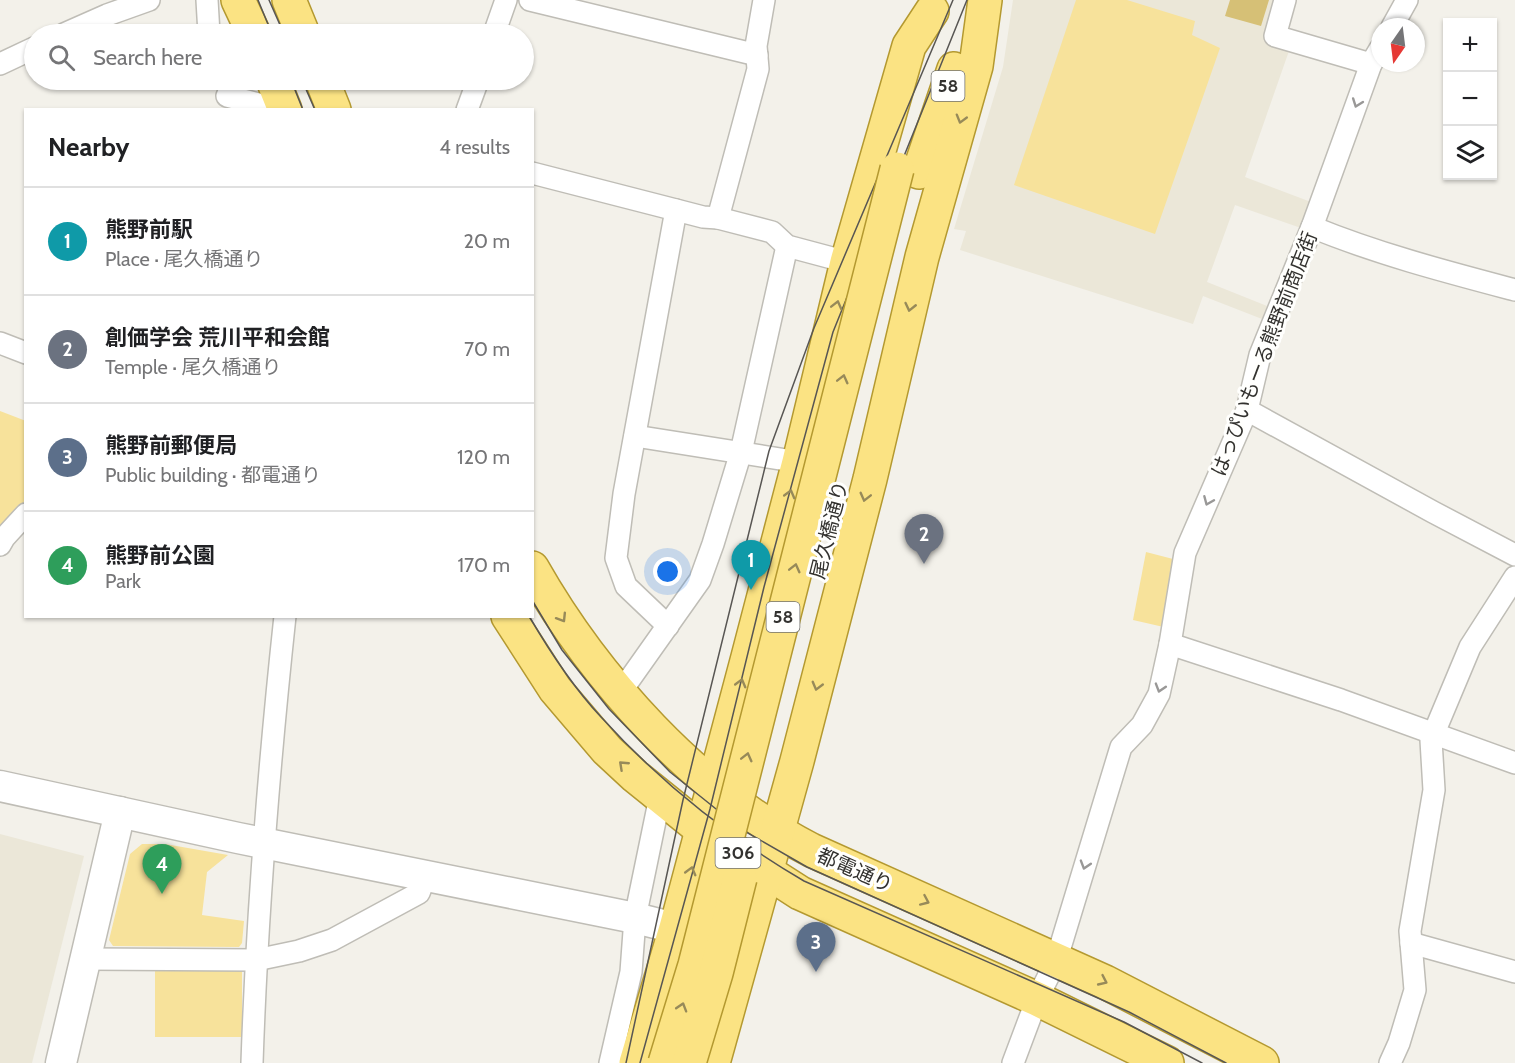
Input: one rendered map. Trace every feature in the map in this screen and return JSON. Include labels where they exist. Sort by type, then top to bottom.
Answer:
[{"type":"main road","points":[[238,0],[249,24]]},
{"type":"main road","points":[[289,0],[299,24]]},
{"type":"main road","name":"尾久橋通り","points":[[665,1063],[695,965],[908,171],[980,0]]},
{"type":"main road","points":[[713,1063],[778,831],[870,479],[922,257],[976,66],[986,0]]},
{"type":"main road","points":[[636,1063],[676,928],[714,786],[799,462],[847,262],[909,46],[934,5]]},
{"type":"main road","name":"尾久橋通り","points":[[689,1063],[719,961],[908,171],[934,5]]},
{"type":"main road","points":[[276,90],[282,108]]},
{"type":"main road","points":[[326,90],[333,108]]},
{"type":"main road","name":"都電通り","points":[[534,571],[567,626],[643,719],[714,786],[778,831],[811,850],[1056,962],[1105,982],[1262,1063]]},
{"type":"main road","name":"306","points":[[509,618],[538,664],[574,712],[607,750],[660,797],[702,830],[800,892],[947,957],[1167,1063]]},
{"type":"main road","points":[[756,908],[768,905],[795,909],[994,980]]},
{"type":"street","points":[[87,24],[149,0]]},
{"type":"street","points":[[207,0],[208,24]]},
{"type":"street","points":[[498,24],[506,0]]},
{"type":"street","points":[[530,0],[757,56]]},
{"type":"street","points":[[718,218],[758,69],[756,46],[764,0]]},
{"type":"street","points":[[1285,0],[1275,36],[1371,55]]},
{"type":"street","points":[[1397,18],[1407,0]]},
{"type":"street","points":[[0,64],[24,53]]},
{"type":"street","name":"はっぴいもーる熊野前商店街","points":[[1013,1063],[1037,999],[1056,962],[1121,747],[1142,725],[1159,694],[1185,553],[1247,410],[1260,356],[1312,227],[1371,69]]},
{"type":"street","points":[[468,108],[474,90]]},
{"type":"street","points":[[224,95],[275,108]]},
{"type":"street","points":[[534,174],[703,217],[718,218],[772,232],[787,246],[847,262]]},
{"type":"street","points":[[668,626],[626,586],[616,558],[624,494],[675,210]]},
{"type":"street","points":[[1312,227],[1340,239],[1431,268],[1515,290]]},
{"type":"street","points":[[620,693],[699,580],[713,544],[741,452],[787,246]]},
{"type":"street","points":[[0,343],[24,352]]},
{"type":"street","points":[[1247,410],[1515,555]]},
{"type":"street","points":[[635,436],[799,462]]},
{"type":"street","points":[[1,540],[24,516]]},
{"type":"street","points":[[1390,1063],[1399,1043],[1415,990],[1410,931],[1434,790],[1432,734],[1470,647],[1515,577]]},
{"type":"street","points":[[252,1063],[263,843],[285,618]]},
{"type":"street","points":[[1170,644],[1341,700],[1515,763]]},
{"type":"street","points":[[0,786],[263,843],[635,918],[712,937],[725,943],[733,951],[739,971]]},
{"type":"street","points":[[610,1063],[631,972],[635,918],[660,797]]},
{"type":"street","points":[[61,1063],[120,812]]},
{"type":"street","points":[[86,959],[256,960],[299,951],[332,940],[419,893],[426,875]]},
{"type":"street","points":[[676,928],[756,908]]},
{"type":"street","points":[[1411,943],[1515,972]]},
{"type":"shaded area","points":[[1013,0],[1279,0],[1290,48],[1245,177],[1311,202],[1301,228],[1235,205],[1207,282],[1267,306],[1262,319],[1203,296],[1193,324],[960,250],[966,231],[954,229],[1003,67]]},
{"type":"shaded area","points":[[1076,0],[1127,0],[1195,21],[1192,35],[1220,48],[1155,234],[1014,185]]},
{"type":"shaded area","points":[[1230,0],[1269,0],[1261,26],[1225,16]]},
{"type":"shaded area","points":[[0,411],[24,420],[24,502],[12,521],[0,530]]},
{"type":"shaded area","points":[[1146,552],[1173,559],[1178,567],[1168,628],[1133,620]]},
{"type":"shaded area","points":[[0,834],[84,856],[32,1063],[0,1063]]},
{"type":"shaded area","points":[[142,844],[165,844],[228,855],[207,872],[202,915],[244,921],[242,943],[239,947],[113,946],[109,940],[130,854]]},
{"type":"shaded area","points":[[155,970],[242,970],[242,1037],[155,1037]]},
{"type":"tram line","points":[[258,0],[268,24]]},
{"type":"tram line","points":[[269,0],[280,24]]},
{"type":"tram line","points":[[626,1063],[683,800],[769,451],[814,328],[953,0]]},
{"type":"tram line","points":[[640,1063],[710,809],[764,587],[833,332],[967,0]]},
{"type":"tram line","points":[[295,90],[302,108]]},
{"type":"tram line","points":[[306,90],[314,108]]},
{"type":"tram line","points":[[534,603],[562,650],[609,709],[670,772],[741,829],[807,867],[1129,1012],[1226,1063]]},
{"type":"tram line","points":[[530,618],[571,681],[624,741],[696,807],[776,864],[804,881],[1124,1022],[1202,1063]]},
{"type":"place","name":"創価学会 荒川平和会館","points":[[924,564]]},
{"type":"place","name":"熊野前駅","points":[[751,590]]},
{"type":"place","name":"熊野前公園","points":[[162,894]]},
{"type":"place","name":"熊野前郵便局","points":[[816,972]]}]
